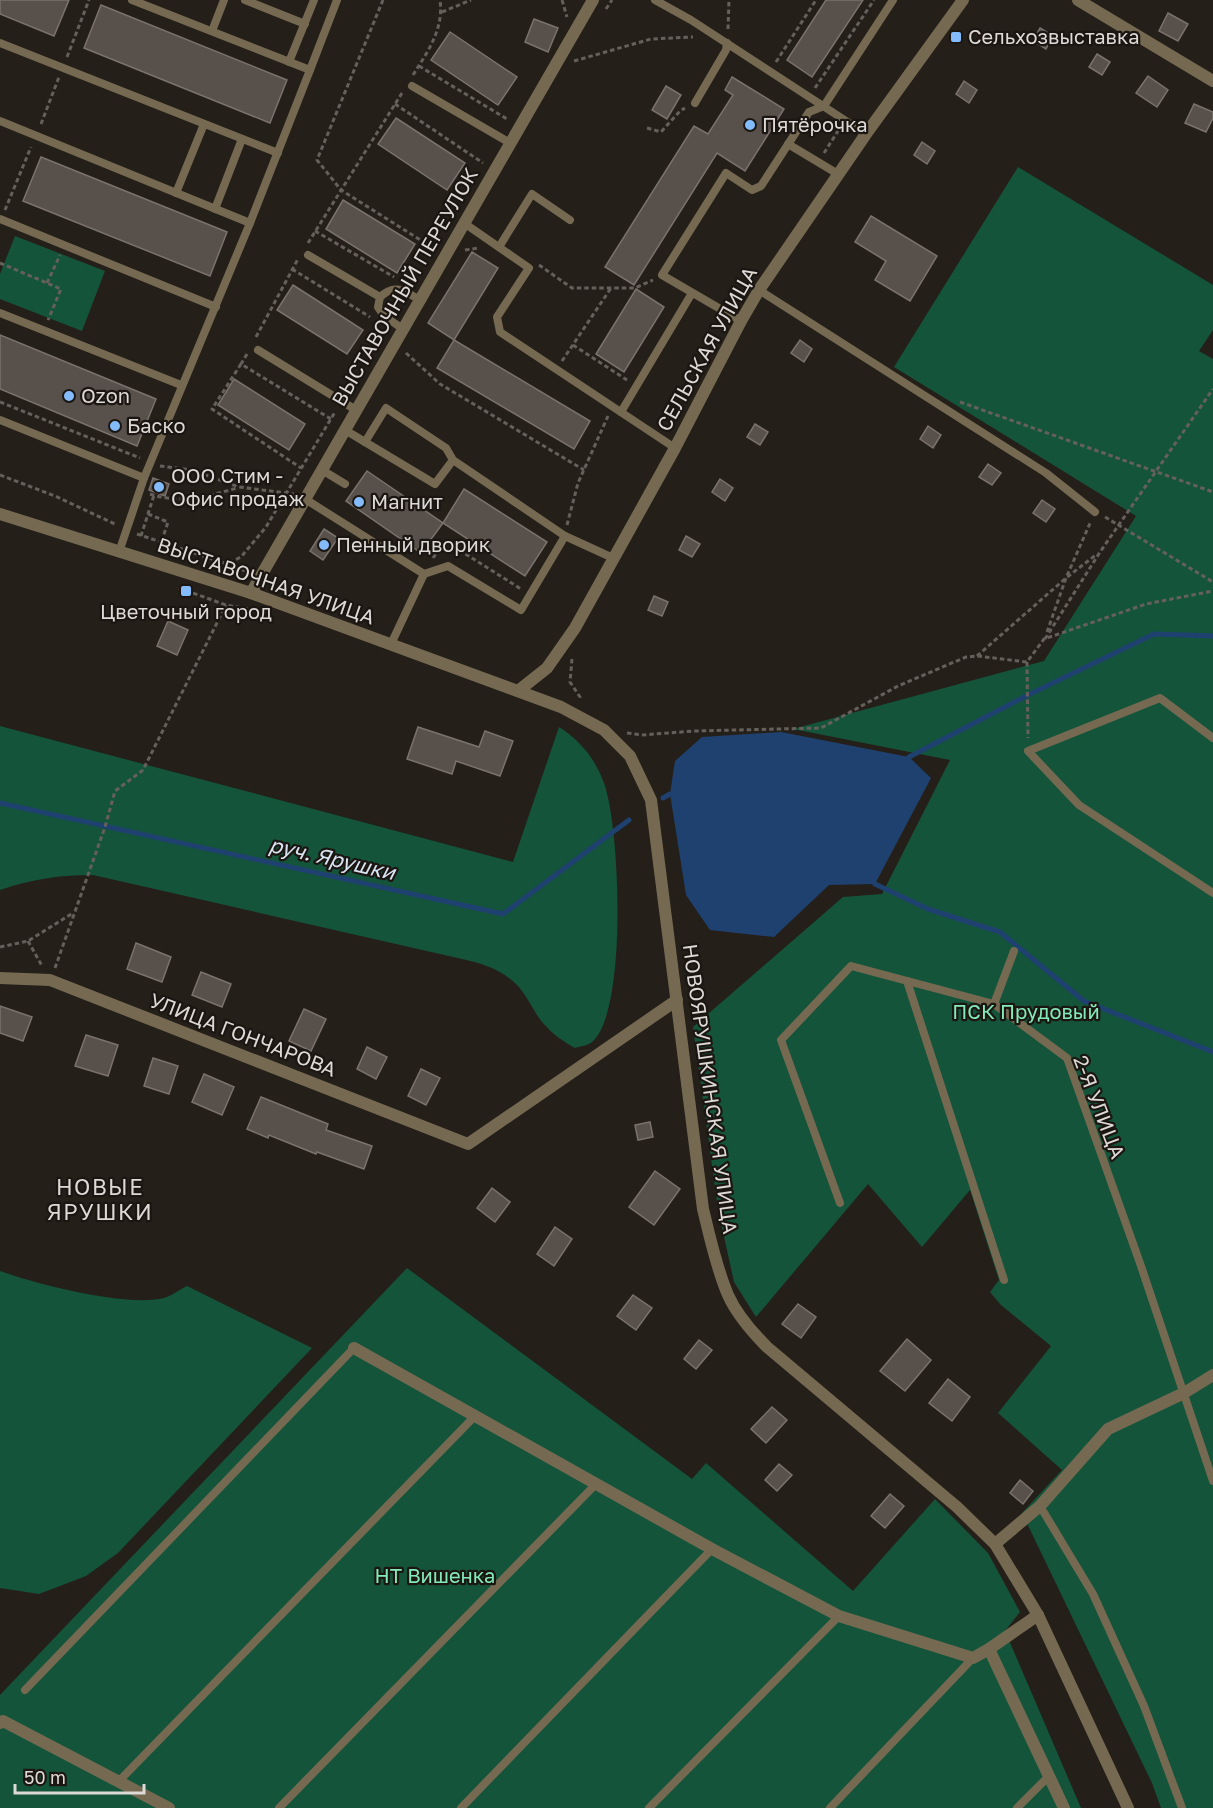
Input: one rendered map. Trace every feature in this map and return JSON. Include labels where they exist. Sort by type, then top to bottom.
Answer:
[{"type":"street","name":"ВЫСТАВОЧНЫЙ ПЕРЕУЛОК","points":[[251,593],[400,334],[415,297],[446,254],[507,141],[555,66],[593,0]]},
{"type":"street","name":"СЕЛЬСКАЯ УЛИЦА","points":[[518,692],[548,668],[575,628],[759,290],[866,134],[963,0]]},
{"type":"street","points":[[1078,0],[1213,81]]},
{"type":"street","name":"ВЫСТАВОЧНАЯ УЛИЦА","points":[[0,514],[251,593],[518,692]]},
{"type":"street","name":"НОВОЯРУШКИНСКАЯ УЛИЦА","points":[[518,692],[572,713],[604,730],[630,756],[651,800],[703,1209],[715,1257],[729,1296],[748,1328],[767,1347],[957,1507],[995,1544],[1038,1615],[1128,1808]]},
{"type":"street","name":"УЛИЦА ГОНЧАРОВА","points":[[0,978],[50,981],[468,1144],[677,1000]]},
{"type":"street","points":[[354,1348],[712,1549],[839,1616],[973,1658],[1038,1615]]},
{"type":"street","points":[[995,1544],[1040,1506],[1108,1429],[1184,1393],[1213,1375]]},
{"type":"street","points":[[989,1649],[1064,1808]]},
{"type":"street","points":[[0,1724],[3,1720],[170,1808]]},
{"type":"lane","points":[[132,0],[310,70]]},
{"type":"lane","points":[[212,31],[224,0]]},
{"type":"lane","points":[[245,0],[305,24]]},
{"type":"lane","points":[[289,62],[314,0]]},
{"type":"lane","points":[[119,552],[149,465],[250,223],[337,0]]},
{"type":"lane","points":[[655,0],[691,20],[866,134]]},
{"type":"lane","points":[[741,321],[662,275],[726,173],[752,190],[761,186],[809,112],[824,106],[893,0]]},
{"type":"lane","points":[[0,43],[278,153]]},
{"type":"lane","points":[[695,103],[726,50],[727,43]]},
{"type":"lane","points":[[410,85],[507,141]]},
{"type":"lane","points":[[0,121],[250,223]]},
{"type":"lane","points":[[176,193],[204,124]]},
{"type":"lane","points":[[215,209],[242,139]]},
{"type":"lane","points":[[788,144],[838,174]]},
{"type":"lane","points":[[499,247],[532,194],[570,220]]},
{"type":"lane","points":[[1,219],[216,307]]},
{"type":"lane","points":[[464,223],[529,268],[497,317],[500,332],[675,448]]},
{"type":"lane","points":[[308,255],[380,297]]},
{"type":"lane","points":[[400,334],[378,307],[380,297],[387,290],[400,289],[415,297]]},
{"type":"lane","points":[[759,290],[1046,473],[1095,512]]},
{"type":"lane","points":[[621,412],[692,292]]},
{"type":"lane","points":[[0,313],[181,385]]},
{"type":"lane","points":[[258,350],[356,410]]},
{"type":"lane","points":[[365,442],[386,408],[446,448],[453,460],[565,536],[613,558]]},
{"type":"lane","points":[[0,420],[144,478]]},
{"type":"lane","points":[[345,430],[435,484],[453,460]]},
{"type":"lane","points":[[320,474],[345,484]]},
{"type":"lane","points":[[305,499],[426,569],[448,566],[521,610],[565,536]]},
{"type":"lane","points":[[391,644],[426,569]]},
{"type":"lane","points":[[1213,738],[1161,698],[1028,751],[1079,805],[1213,893]]},
{"type":"lane","points":[[994,1004],[1014,951]]},
{"type":"lane","name":"2-Я УЛИЦА","points":[[840,1203],[781,1040],[851,966],[994,1004],[1067,1058],[1213,1480]]},
{"type":"lane","points":[[907,981],[1004,1280]]},
{"type":"lane","points":[[25,1690],[354,1348]]},
{"type":"lane","points":[[119,1781],[475,1416]]},
{"type":"lane","points":[[279,1808],[596,1484]]},
{"type":"lane","points":[[1040,1506],[1093,1594],[1144,1706],[1182,1808]]},
{"type":"lane","points":[[461,1808],[712,1549]]},
{"type":"lane","points":[[649,1808],[839,1616]]},
{"type":"lane","points":[[830,1808],[973,1658]]},
{"type":"lane","points":[[1017,1808],[1048,1776]]},
{"type":"path","points":[[383,0],[317,160],[341,190],[446,254],[499,247]]},
{"type":"path","points":[[413,75],[435,39],[442,12],[440,0]]},
{"type":"path","points":[[442,12],[471,0]]},
{"type":"path","points":[[562,0],[568,23]]},
{"type":"path","points":[[727,43],[729,0]]},
{"type":"path","points":[[770,71],[816,0]]},
{"type":"path","points":[[809,97],[874,0]]},
{"type":"path","points":[[555,66],[651,39],[698,38]]},
{"type":"path","points":[[419,66],[513,122],[507,141]]},
{"type":"path","points":[[320,474],[302,469],[212,409],[241,364],[315,231],[395,104],[410,85]]},
{"type":"path","points":[[647,128],[661,132],[680,111],[695,103]]},
{"type":"path","points":[[395,104],[488,166]]},
{"type":"path","points":[[1,219],[36,136]]},
{"type":"path","points":[[315,231],[413,288],[415,297]]},
{"type":"path","points":[[47,283],[64,245]]},
{"type":"path","points":[[0,263],[61,289],[44,330]]},
{"type":"path","points":[[529,268],[540,265],[572,288],[635,288],[662,275]]},
{"type":"path","points":[[292,269],[388,328],[392,322]]},
{"type":"path","points":[[556,370],[611,288]]},
{"type":"path","points":[[400,334],[406,354],[440,384],[584,470]]},
{"type":"path","points":[[573,345],[637,386]]},
{"type":"path","points":[[241,364],[331,419]]},
{"type":"path","points":[[1028,751],[1027,662],[1213,389]]},
{"type":"path","points":[[0,475],[55,496],[141,536],[227,564],[241,557],[266,527],[342,401]]},
{"type":"path","points":[[0,402],[140,458],[144,449]]},
{"type":"path","points":[[960,402],[1213,492]]},
{"type":"path","points":[[565,536],[578,483],[612,406]]},
{"type":"path","points":[[149,465],[192,470],[239,487],[287,492],[305,499]]},
{"type":"path","points":[[162,498],[203,498],[239,487]]},
{"type":"path","points":[[141,536],[154,495]]},
{"type":"path","points":[[1044,639],[1066,578],[1095,512],[1213,582]]},
{"type":"path","points":[[148,514],[168,522],[161,543]]},
{"type":"path","points":[[426,569],[446,541],[521,589],[527,580]]},
{"type":"path","points":[[977,656],[1066,578],[1100,552]]},
{"type":"path","points":[[179,588],[226,605],[255,610]]},
{"type":"path","points":[[1044,639],[1146,604],[1213,591]]},
{"type":"path","points":[[50,981],[105,827],[115,791],[143,770],[226,605]]},
{"type":"path","points":[[604,730],[642,735],[694,731],[821,728],[898,686],[966,657],[977,656],[1027,662]]},
{"type":"path","points":[[572,658],[570,682],[580,697],[572,713]]},
{"type":"path","points":[[0,947],[28,941],[75,912]]},
{"type":"path","points":[[28,941],[50,981]]},
{"type":"green space","name":"ПСК Прудовый","points":[[1018,167],[1213,285],[1213,330],[1199,351],[1213,359],[1213,1808],[1161,1808],[1152,1783],[1022,1513],[1062,1470],[998,1413],[1051,1346],[1001,1305],[990,1292],[999,1280],[970,1190],[922,1247],[868,1184],[756,1317],[734,1282],[718,1209],[693,1027],[843,897],[882,894],[950,760],[793,729],[1044,661],[1136,516],[894,367]]},
{"type":"green space","points":[[15,236],[105,271],[82,331],[0,299],[0,274]]},
{"type":"green space","points":[[0,726],[513,862],[559,727],[574,738],[592,758],[604,783],[610,805],[617,876],[618,917],[616,958],[604,1024],[592,1042],[575,1048],[545,1025],[514,982],[487,966],[93,875],[46,878],[0,890]]},
{"type":"green space","name":"НТ Вишенка","points":[[407,1268],[692,1479],[706,1463],[853,1591],[935,1499],[988,1553],[1020,1612],[1005,1631],[1081,1808],[0,1808],[0,1695]]},
{"type":"green space","points":[[0,1271],[59,1288],[131,1300],[167,1297],[187,1286],[312,1348],[118,1553],[86,1576],[39,1594],[0,1588]]},
{"type":"water","points":[[781,732],[909,757],[931,778],[875,884],[829,885],[774,937],[710,930],[686,895],[670,794],[675,761],[702,737]]},
{"type":"building","points":[[0,0],[69,0],[54,36],[0,14]]},
{"type":"building","points":[[826,0],[863,0],[812,77],[787,60]]},
{"type":"building","points":[[101,5],[287,80],[270,123],[84,48]]},
{"type":"building","points":[[1168,13],[1188,24],[1178,41],[1159,31]]},
{"type":"building","points":[[534,19],[558,28],[548,52],[525,42]]},
{"type":"building","points":[[1040,28],[1053,36],[1046,49],[1033,41]]},
{"type":"building","points":[[450,32],[517,77],[498,105],[431,60]]},
{"type":"building","points":[[1097,54],[1110,62],[1102,75],[1089,67]]},
{"type":"building","points":[[1148,76],[1168,90],[1157,107],[1136,93]]},
{"type":"building","points":[[732,77],[784,109],[745,171],[717,153],[634,285],[605,267],[694,126],[708,134],[733,95],[725,90]]},
{"type":"building","points":[[964,81],[977,90],[969,103],[956,94]]},
{"type":"building","points":[[666,86],[681,95],[667,119],[652,110]]},
{"type":"building","points":[[1194,104],[1213,112],[1213,118],[1206,132],[1185,123]]},
{"type":"building","points":[[396,118],[465,163],[447,190],[378,144]]},
{"type":"building","points":[[922,142],[935,151],[927,164],[914,155]]},
{"type":"building","points":[[41,157],[227,232],[210,276],[23,201]]},
{"type":"building","points":[[343,200],[415,244],[397,273],[326,229]]},
{"type":"building","points":[[871,216],[937,256],[910,301],[875,280],[886,261],[855,242]]},
{"type":"building","points":[[472,252],[498,268],[454,340],[428,323]]},
{"type":"building","points":[[293,285],[363,330],[347,354],[277,310]]},
{"type":"building","points":[[636,289],[664,307],[624,372],[596,354]]},
{"type":"building","points":[[0,335],[156,399],[137,446],[0,389]]},
{"type":"building","points":[[454,340],[590,421],[574,449],[437,368]]},
{"type":"building","points":[[800,340],[812,349],[804,362],[791,353]]},
{"type":"building","points":[[234,379],[305,424],[289,450],[218,405]]},
{"type":"building","points":[[755,424],[768,432],[760,445],[747,437]]},
{"type":"building","points":[[928,426],[941,435],[933,448],[920,439]]},
{"type":"building","points":[[988,464],[1001,473],[992,485],[979,477]]},
{"type":"building","points":[[367,471],[443,523],[421,553],[346,501]]},
{"type":"building","name":"ООО Стим - Офис продаж","points":[[153,478],[169,484],[165,496],[149,490]]},
{"type":"building","points":[[720,479],[733,488],[725,501],[712,492]]},
{"type":"building","points":[[464,489],[547,542],[525,576],[443,523]]},
{"type":"building","points":[[1042,500],[1055,509],[1046,522],[1033,513]]},
{"type":"building","name":"Пенный дворик","points":[[324,529],[338,538],[323,560],[310,551]]},
{"type":"building","points":[[686,536],[700,544],[692,557],[679,550]]},
{"type":"building","points":[[654,596],[668,602],[662,616],[648,610]]},
{"type":"building","points":[[168,621],[188,630],[177,655],[157,646]]},
{"type":"building","points":[[418,727],[479,747],[485,731],[513,741],[500,776],[456,761],[452,774],[407,759]]},
{"type":"building","points":[[136,943],[171,957],[162,982],[127,969]]},
{"type":"building","points":[[201,972],[231,984],[222,1007],[192,995]]},
{"type":"building","points":[[0,1006],[32,1017],[23,1041],[0,1033]]},
{"type":"building","points":[[304,1009],[326,1019],[311,1051],[289,1041]]},
{"type":"building","points":[[86,1035],[118,1045],[108,1076],[75,1066]]},
{"type":"building","points":[[367,1047],[387,1057],[376,1079],[357,1069]]},
{"type":"building","points":[[153,1058],[178,1066],[169,1094],[144,1086]]},
{"type":"building","points":[[421,1069],[440,1078],[426,1105],[408,1096]]},
{"type":"building","points":[[204,1074],[234,1087],[222,1115],[192,1102]]},
{"type":"building","points":[[261,1097],[328,1124],[326,1130],[372,1146],[364,1169],[247,1129]]},
{"type":"building","points":[[650,1122],[653,1137],[638,1140],[635,1125]]},
{"type":"building","points":[[655,1171],[680,1189],[654,1225],[629,1207]]},
{"type":"building","points":[[492,1188],[510,1202],[495,1222],[477,1208]]},
{"type":"building","points":[[555,1227],[572,1239],[554,1266],[537,1254]]},
{"type":"building","points":[[633,1295],[652,1308],[636,1330],[617,1316]]},
{"type":"building","points":[[798,1304],[816,1317],[801,1338],[782,1324]]},
{"type":"building","points":[[907,1339],[931,1360],[905,1391],[880,1371]]},
{"type":"building","points":[[699,1340],[712,1350],[696,1369],[684,1359]]},
{"type":"building","points":[[948,1379],[970,1397],[952,1421],[929,1403]]},
{"type":"building","points":[[772,1407],[787,1420],[766,1443],[751,1429]]},
{"type":"building","points":[[779,1464],[792,1475],[777,1491],[765,1480]]},
{"type":"building","points":[[1020,1480],[1033,1491],[1023,1504],[1010,1493]]},
{"type":"building","points":[[890,1494],[904,1506],[885,1528],[871,1516]]},
{"type":"waterway","points":[[909,757],[1026,696],[1154,634],[1213,636]]},
{"type":"waterway","name":"руч. Ярушки","points":[[663,798],[670,794]]},
{"type":"waterway","name":"руч. Ярушки","points":[[0,803],[503,914],[629,820]]},
{"type":"waterway","points":[[875,884],[928,909],[1000,932],[1084,1001],[1213,1052]]},
{"type":"place","name":"Сельхозвыставка","points":[[956,37]]},
{"type":"place","name":"Пятёрочка","points":[[750,125]]},
{"type":"place","name":"Ozon","points":[[69,396]]},
{"type":"place","name":"Баско","points":[[115,426]]},
{"type":"place","name":"ООО Стим - Офис продаж","points":[[159,487]]},
{"type":"place","name":"Магнит","points":[[359,502]]},
{"type":"place","name":"Пенный дворик","points":[[324,545]]},
{"type":"place","name":"Цветочный город","points":[[186,591]]},
{"type":"district","name":"НОВЫЕ ЯРУШКИ","points":[[100,1200]]}]
